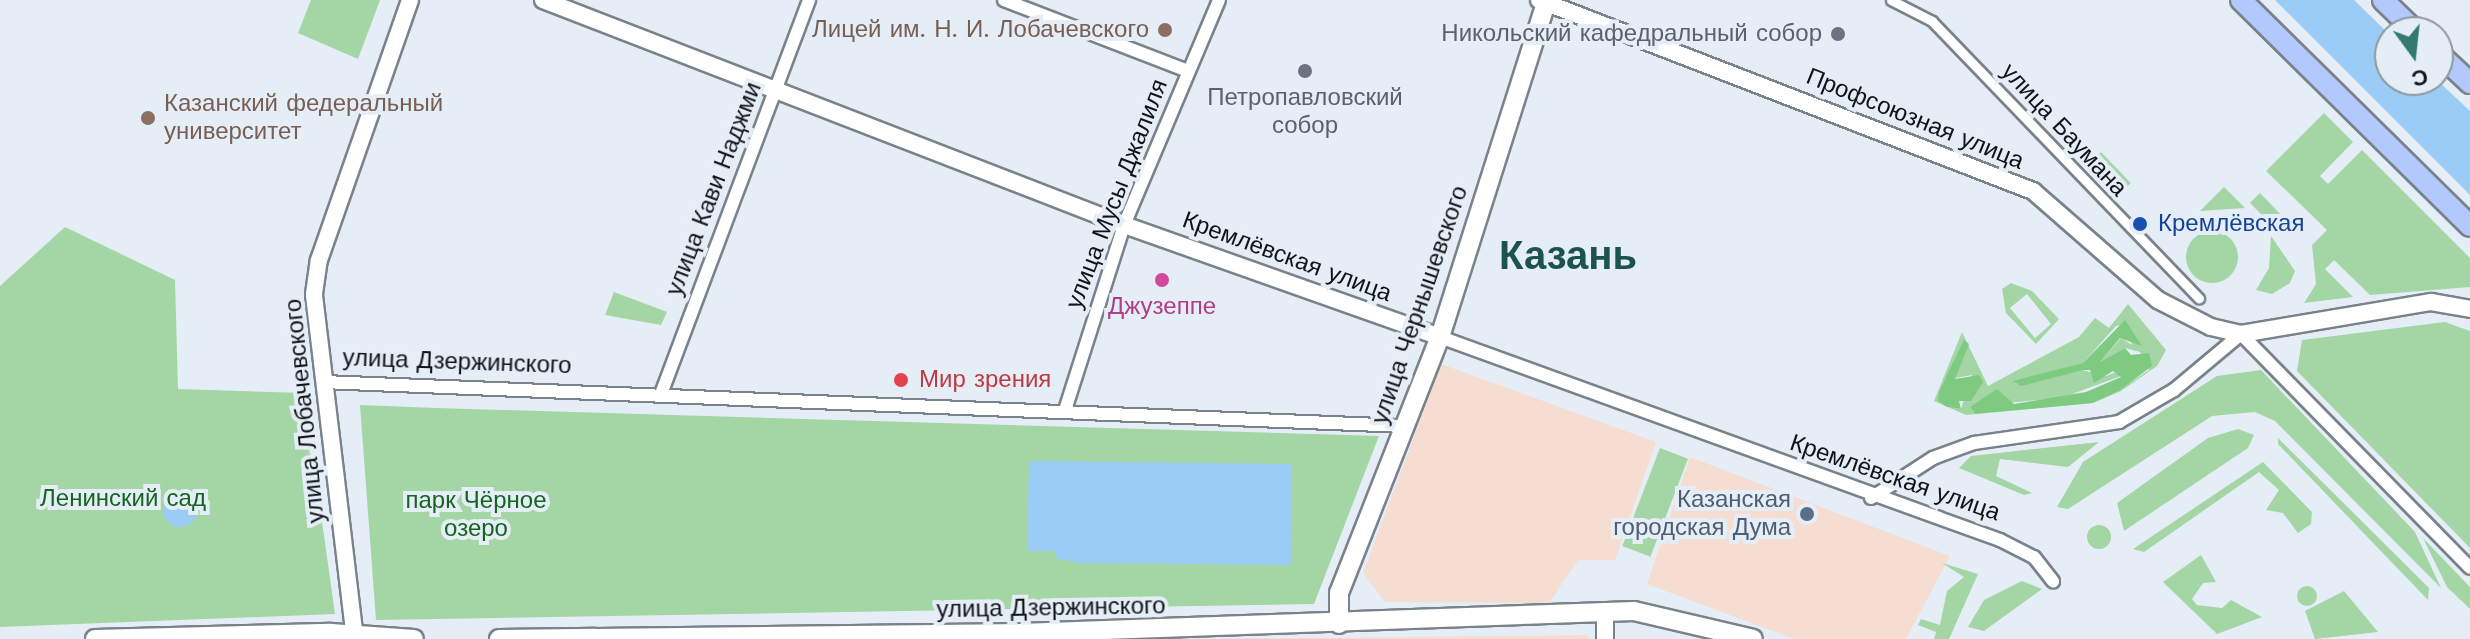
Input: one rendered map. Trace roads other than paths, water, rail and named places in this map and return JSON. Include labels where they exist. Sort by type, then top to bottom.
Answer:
[{"type":"main road","points":[[2241,0],[2470,226]]},
{"type":"main road","points":[[2383,0],[2400,16]]},
{"type":"main road","name":"улица Чернышевского","points":[[1339,624],[1339,593],[1440,337],[1544,1]]},
{"type":"main road","points":[[2454,68],[2470,83]]},
{"type":"main road","name":"улица Дзержинского","points":[[499,639],[1187,634],[1605,611],[1694,622],[1753,639]]},
{"type":"main road","points":[[95,639],[414,639]]},
{"type":"street","name":"улица Лобачевского","points":[[355,637],[314,294],[319,260],[410,0]]},
{"type":"street","name":"Кремлёвская улица","points":[[543,0],[1124,225],[1440,337],[1871,498],[2000,540],[2034,557],[2053,581]]},
{"type":"street","name":"улица Кави Наджми","points":[[661,394],[809,0]]},
{"type":"street","points":[[1004,0],[1188,71]]},
{"type":"street","name":"улица Мусы Джалиля","points":[[1066,407],[1124,225],[1219,0]]},
{"type":"street","name":"улица Баумана","points":[[1891,0],[1932,21],[2199,298]]},
{"type":"street","name":"Профсоюзная улица","points":[[1544,1],[2033,191],[2166,306],[2241,334]]},
{"type":"street","points":[[1871,498],[1933,458],[1974,443],[2119,422],[2174,390],[2241,334],[2431,302],[2470,309]]},
{"type":"street","points":[[2241,334],[2470,568]]},
{"type":"street","name":"улица Дзержинского","points":[[323,382],[1066,407],[1404,426]]},
{"type":"street","points":[[1605,611],[1605,639]]},
{"type":"water","points":[[2275,0],[2354,0],[2374,19],[2374,96],[2454,96],[2470,111],[2470,195]]},
{"type":"water","points":[[1029,461],[1292,464],[1291,565],[1079,563],[1055,558],[1055,551],[1027,551]]},
{"type":"water","points":[[180,493],[192,498],[197,510],[192,522],[180,527],[168,522],[163,510],[168,498]]},
{"type":"place","name":"Лицей им. Н. И. Лобачевского","points":[[1165,30]]},
{"type":"place","name":"Никольский кафедральный собор","points":[[1838,34]]},
{"type":"place","name":"Петропавловский собор","points":[[1305,71]]},
{"type":"place","name":"Казанский федеральный университет","points":[[148,118]]},
{"type":"place","name":"Кремлёвская","points":[[2140,224]]},
{"type":"place","name":"Джузеппе","points":[[1162,280]]},
{"type":"place","name":"Мир зрения","points":[[901,380]]},
{"type":"place","name":"Казанская городская Дума","points":[[1807,514]]},
{"type":"district","name":"Казань","points":[[1568,256]]},
{"type":"park label","name":"Ленинский сад","points":[[123,499]]},
{"type":"park label","name":"парк Чёрное озеро","points":[[476,515]]}]
